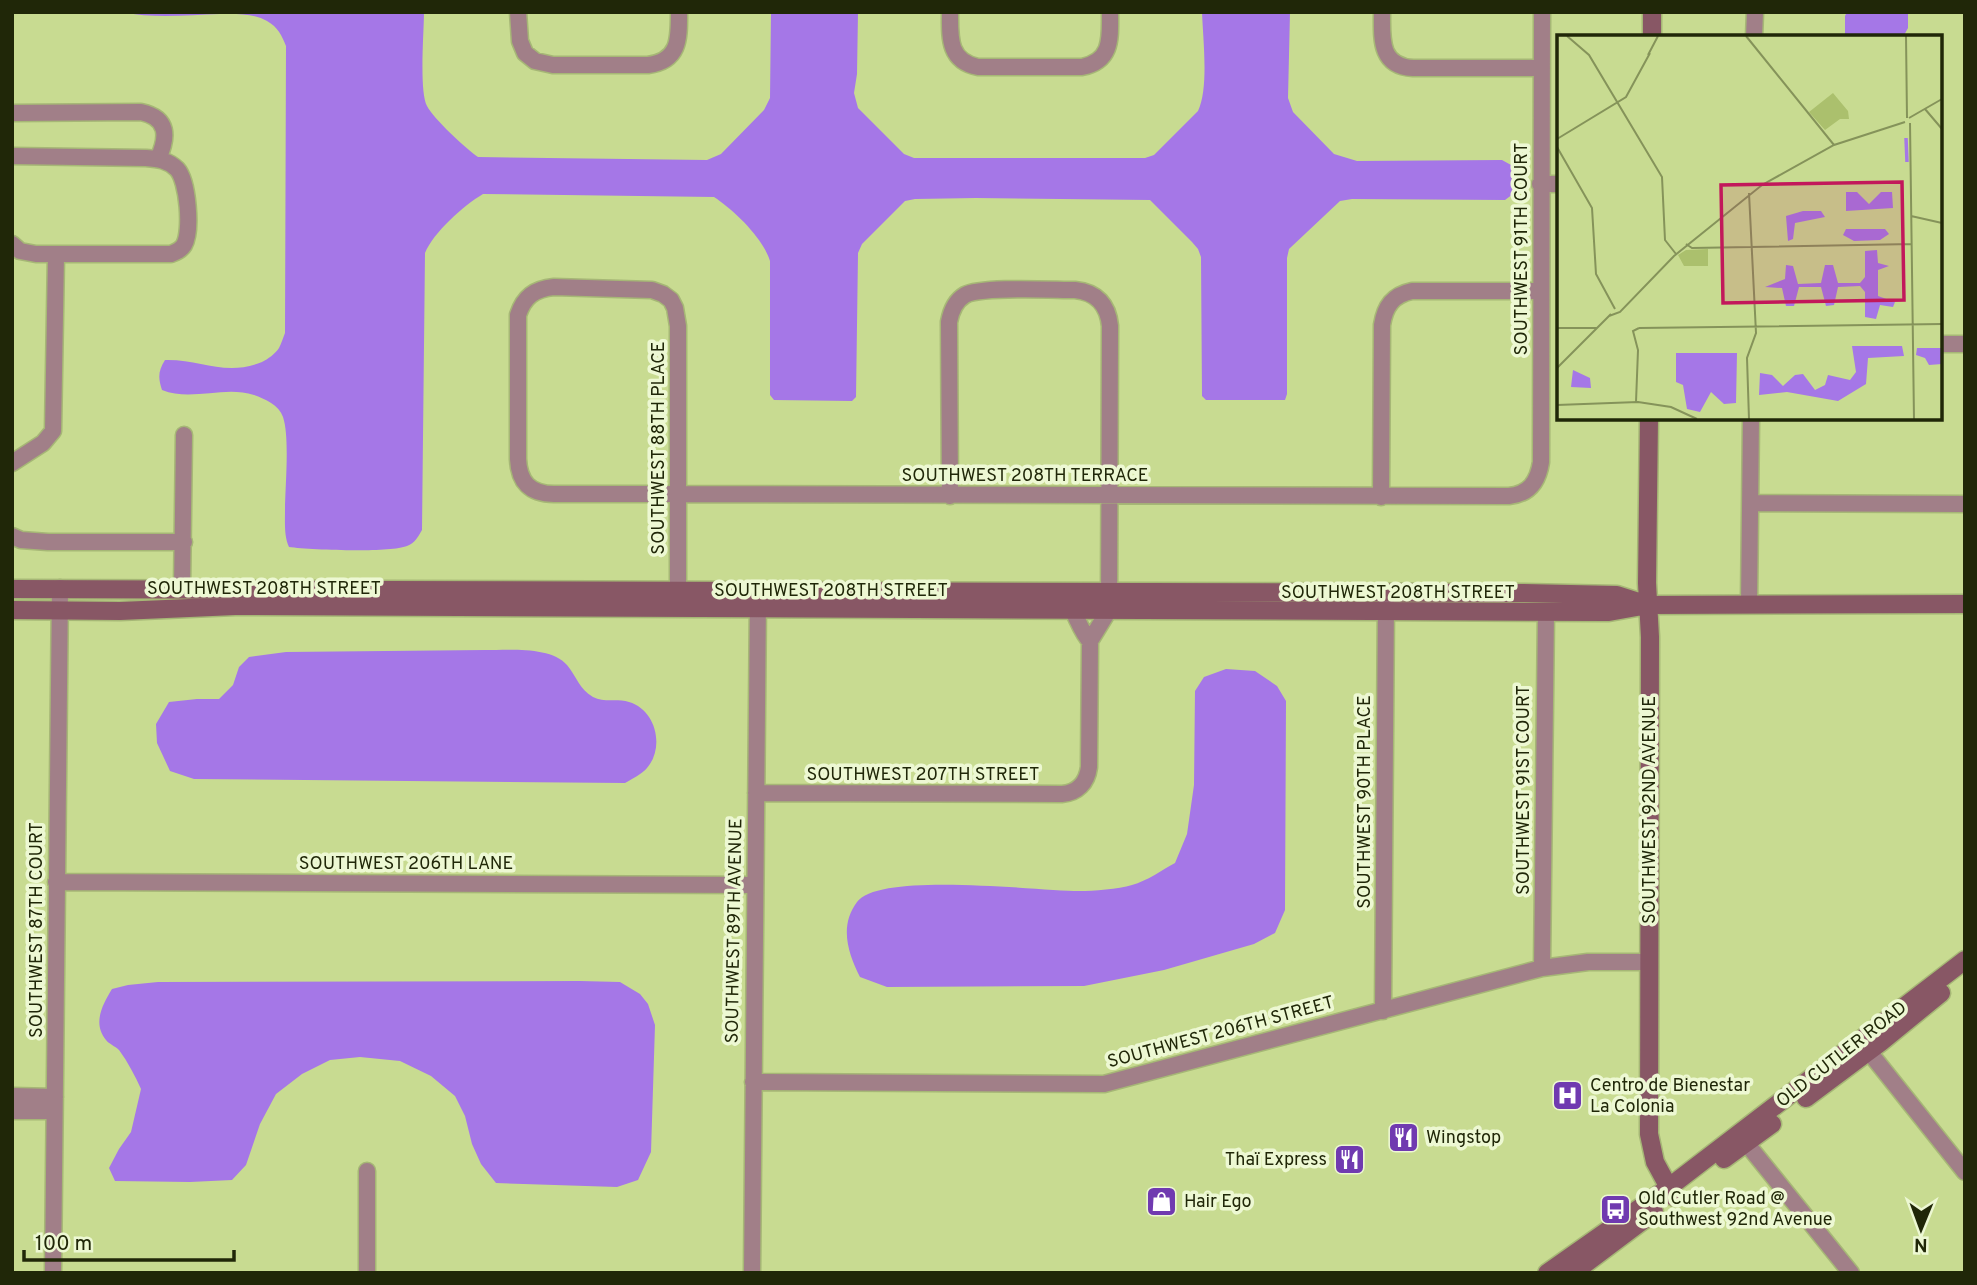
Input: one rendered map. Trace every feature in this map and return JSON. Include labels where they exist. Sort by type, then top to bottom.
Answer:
[{"type":"street","points":[[518,12],[519,37],[523,49],[535,61],[546,65],[649,65],[662,62],[676,48],[679,12]]},
{"type":"street","points":[[950,12],[952,46],[962,61],[978,67],[1082,67],[1098,61],[1105,53],[1109,44],[1110,12]]},
{"type":"street","points":[[1382,12],[1383,43],[1388,57],[1396,64],[1408,68],[1542,68]]},
{"type":"street","name":"SOUTHWEST 91TH COURT","points":[[1533,485],[1541,462],[1542,12]]},
{"type":"street","points":[[1652,12],[1652,35]]},
{"type":"street","points":[[1754,35],[1755,12]]},
{"type":"street","points":[[12,113],[148,114],[160,122],[164,131],[158,159]]},
{"type":"street","points":[[12,156],[158,159],[176,168],[185,184],[187,196],[185,243],[171,254],[56,255],[27,253],[12,244]]},
{"type":"street","points":[[1540,184],[1557,184]]},
{"type":"street","points":[[12,463],[43,443],[53,431],[56,255]]},
{"type":"street","name":"SOUTHWEST 88TH PLACE","points":[[521,477],[518,459],[518,319],[527,298],[539,290],[554,287],[647,289],[663,294],[671,300],[676,308],[678,326],[678,599]]},
{"type":"street","points":[[950,496],[949,322],[959,300],[972,292],[989,290],[1075,290],[1097,297],[1108,312],[1110,326],[1109,601],[1090,641],[1072,609]]},
{"type":"street","points":[[1381,496],[1381,325],[1388,305],[1396,296],[1419,290],[1540,291]]},
{"type":"street","points":[[1942,344],[1965,344]]},
{"type":"street","name":"SOUTHWEST 92ND AVENUE","points":[[1649,420],[1649,1134],[1652,1155],[1671,1192]]},
{"type":"street","points":[[1749,605],[1751,420]]},
{"type":"street","points":[[183,589],[184,435]]},
{"type":"street","name":"SOUTHWEST 208TH TERRACE","points":[[521,477],[531,489],[548,494],[1512,496],[1524,493],[1533,485]]},
{"type":"street","points":[[1751,503],[1965,504]]},
{"type":"street","points":[[12,536],[21,540],[48,542],[184,542]]},
{"type":"street","name":"SOUTHWEST 208TH STREET","points":[[12,589],[183,589],[678,599]]},
{"type":"street","name":"SOUTHWEST 87TH COURT","points":[[53,1273],[60,589]]},
{"type":"street","name":"SOUTHWEST 208TH STREET","points":[[12,610],[120,611],[223,606],[678,599],[1386,602],[1617,595],[1648,605]]},
{"type":"street","name":"SOUTHWEST 208TH STREET","points":[[758,599],[1072,609],[1109,601]]},
{"type":"street","name":"SOUTHWEST 89TH AVENUE","points":[[752,1273],[758,599]]},
{"type":"street","name":"SOUTHWEST 208TH STREET","points":[[1386,602],[1545,612],[1609,612],[1648,605],[1965,604]]},
{"type":"street","name":"SOUTHWEST 90TH PLACE","points":[[1383,1011],[1386,602]]},
{"type":"street","name":"SOUTHWEST 91ST COURT","points":[[1542,968],[1545,612]]},
{"type":"street","name":"SOUTHWEST 207TH STREET","points":[[756,793],[1065,794],[1075,791],[1084,781],[1089,768],[1090,641]]},
{"type":"street","name":"SOUTHWEST 206TH LANE","points":[[56,882],[755,885]]},
{"type":"street","name":"OLD CUTLER ROAD","points":[[1547,1273],[1747,1143],[1965,960]]},
{"type":"street","name":"SOUTHWEST 206TH STREET","points":[[753,1083],[1104,1084],[1542,968],[1588,962],[1649,962]]},
{"type":"street","name":"OLD CUTLER ROAD","points":[[1573,1273],[1671,1192],[1864,1046],[1965,974]]},
{"type":"street","points":[[1864,1046],[1965,1172]]},
{"type":"street","points":[[12,1096],[55,1104]]},
{"type":"street","points":[[12,1111],[55,1104]]},
{"type":"street","points":[[1747,1143],[1851,1273]]},
{"type":"street","points":[[367,1273],[368,1171]]},
{"type":"shaded area","points":[[123,12],[424,12],[423,75],[427,106],[450,133],[478,157],[707,160],[721,154],[764,110],[770,98],[771,12],[858,12],[854,93],[858,108],[904,154],[914,158],[1145,158],[1154,155],[1198,111],[1204,77],[1202,12],[1290,12],[1288,98],[1293,112],[1334,154],[1357,161],[1502,160],[1511,165],[1513,194],[1505,200],[1340,201],[1289,249],[1285,400],[1206,400],[1202,396],[1201,257],[1192,242],[1150,200],[976,198],[905,201],[862,244],[858,253],[856,397],[852,401],[774,400],[770,395],[770,261],[761,243],[747,225],[714,197],[483,194],[450,220],[425,253],[422,530],[407,546],[384,550],[289,547],[285,524],[286,437],[283,417],[278,409],[263,398],[243,392],[173,393],[162,390],[159,378],[165,360],[225,368],[249,366],[271,356],[282,341],[285,333],[286,46],[274,26],[262,18],[250,15],[159,16]]},
{"type":"shaded area","points":[[1847,12],[1908,12],[1908,28],[1904,35],[1845,35]]},
{"type":"shaded area","points":[[286,652],[540,652],[560,659],[588,694],[602,700],[629,702],[646,713],[655,730],[656,740],[656,750],[647,768],[625,783],[194,779],[170,771],[157,743],[156,724],[169,702],[219,699],[233,685],[239,667],[249,657]]},
{"type":"shaded area","points":[[1226,669],[1255,671],[1277,686],[1286,701],[1285,910],[1275,933],[1254,944],[1164,970],[1084,986],[887,987],[860,977],[847,940],[848,920],[857,902],[871,893],[895,887],[926,885],[1106,890],[1138,883],[1175,863],[1187,834],[1194,785],[1195,691],[1204,677]]},
{"type":"shaded area","points":[[158,982],[620,982],[640,994],[648,1004],[655,1025],[651,1152],[638,1180],[617,1187],[496,1183],[481,1164],[472,1144],[465,1116],[455,1096],[431,1076],[400,1061],[360,1057],[330,1060],[302,1074],[276,1094],[260,1124],[246,1165],[232,1180],[115,1181],[109,1168],[131,1132],[141,1089],[119,1050],[102,1034],[100,1014],[112,989]]},
{"type":"place","name":"Centro de Bienestar La Colonia","points":[[1567,1096]]},
{"type":"place","name":"Wingstop","points":[[1403,1138]]},
{"type":"place","name":"Thaï Express","points":[[1350,1160]]},
{"type":"place","name":"Hair Ego","points":[[1161,1202]]},
{"type":"place","name":"Old Cutler Road @ Southwest 92nd Avenue","points":[[1615,1209]]}]
